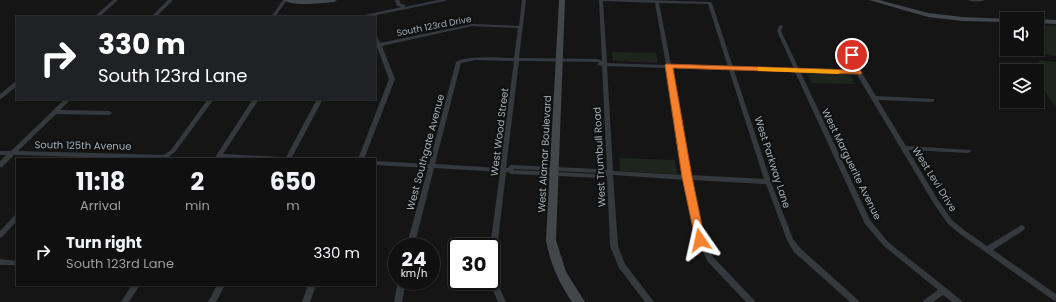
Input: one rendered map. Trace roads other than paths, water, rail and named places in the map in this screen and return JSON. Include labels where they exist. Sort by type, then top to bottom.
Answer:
[{"type":"street","points":[[97,16],[116,0]]},
{"type":"street","points":[[155,16],[171,0]]},
{"type":"street","points":[[273,16],[286,0],[301,2],[334,0]]},
{"type":"street","points":[[397,0],[399,5],[404,7]]},
{"type":"street","points":[[402,0],[404,7]]},
{"type":"street","points":[[367,16],[404,7],[445,0]]},
{"type":"street","name":"West Wood Street","points":[[496,238],[507,170],[520,60],[524,0]]},
{"type":"street","name":"West Alamar Boulevard","points":[[562,0],[551,240],[554,256],[567,286],[579,302]]},
{"type":"street","points":[[601,0],[657,2],[687,177],[700,240],[711,260],[751,302]]},
{"type":"street","name":"West Trumbull Road","points":[[601,0],[614,246],[622,266],[650,302]]},
{"type":"street","points":[[872,0],[928,15],[962,19],[1000,20]]},
{"type":"street","points":[[970,0],[983,0]]},
{"type":"street","name":"West Parkway Lane","points":[[657,2],[710,3],[785,230],[797,250],[855,302]]},
{"type":"street","points":[[1044,21],[1056,22]]},
{"type":"street","name":"South 123rd Drive","points":[[377,45],[472,25],[521,27]]},
{"type":"street","name":"West Marguerite Avenue","points":[[781,26],[779,31],[796,70],[867,222],[886,244],[958,302]]},
{"type":"street","points":[[361,158],[392,79],[377,45]]},
{"type":"street","name":"West Levi Drive","points":[[852,55],[851,60],[858,73],[946,217],[962,232],[1056,298]]},
{"type":"street","name":"West Southgate Avenue","points":[[412,238],[459,62],[476,59],[520,60]]},
{"type":"street","points":[[520,60],[525,62],[560,61],[596,65],[604,63],[858,73]]},
{"type":"street","points":[[0,97],[16,84]]},
{"type":"street","points":[[874,98],[932,100]]},
{"type":"street","points":[[0,165],[67,100]]},
{"type":"street","name":"South 125th Avenue","points":[[0,153],[72,157],[166,157],[173,151],[210,100]]},
{"type":"street","points":[[218,158],[255,100]]},
{"type":"street","points":[[289,158],[319,100]]},
{"type":"street","points":[[55,112],[109,113]]},
{"type":"street","points":[[904,148],[968,151]]},
{"type":"street","points":[[376,163],[507,170],[511,172],[553,172],[601,176],[609,173],[768,182]]},
{"type":"street","points":[[0,235],[16,218]]},
{"type":"street","points":[[987,250],[1022,228]]},
{"type":"street","points":[[0,262],[15,263]]},
{"type":"street","points":[[125,302],[135,286]]},
{"type":"street","points":[[212,302],[220,286]]},
{"type":"street","points":[[306,302],[312,286]]},
{"type":"street","points":[[398,302],[400,290]]},
{"type":"street","name":"West Wood Street","points":[[497,290],[502,302]]},
{"type":"street","points":[[927,302],[944,290]]}]
